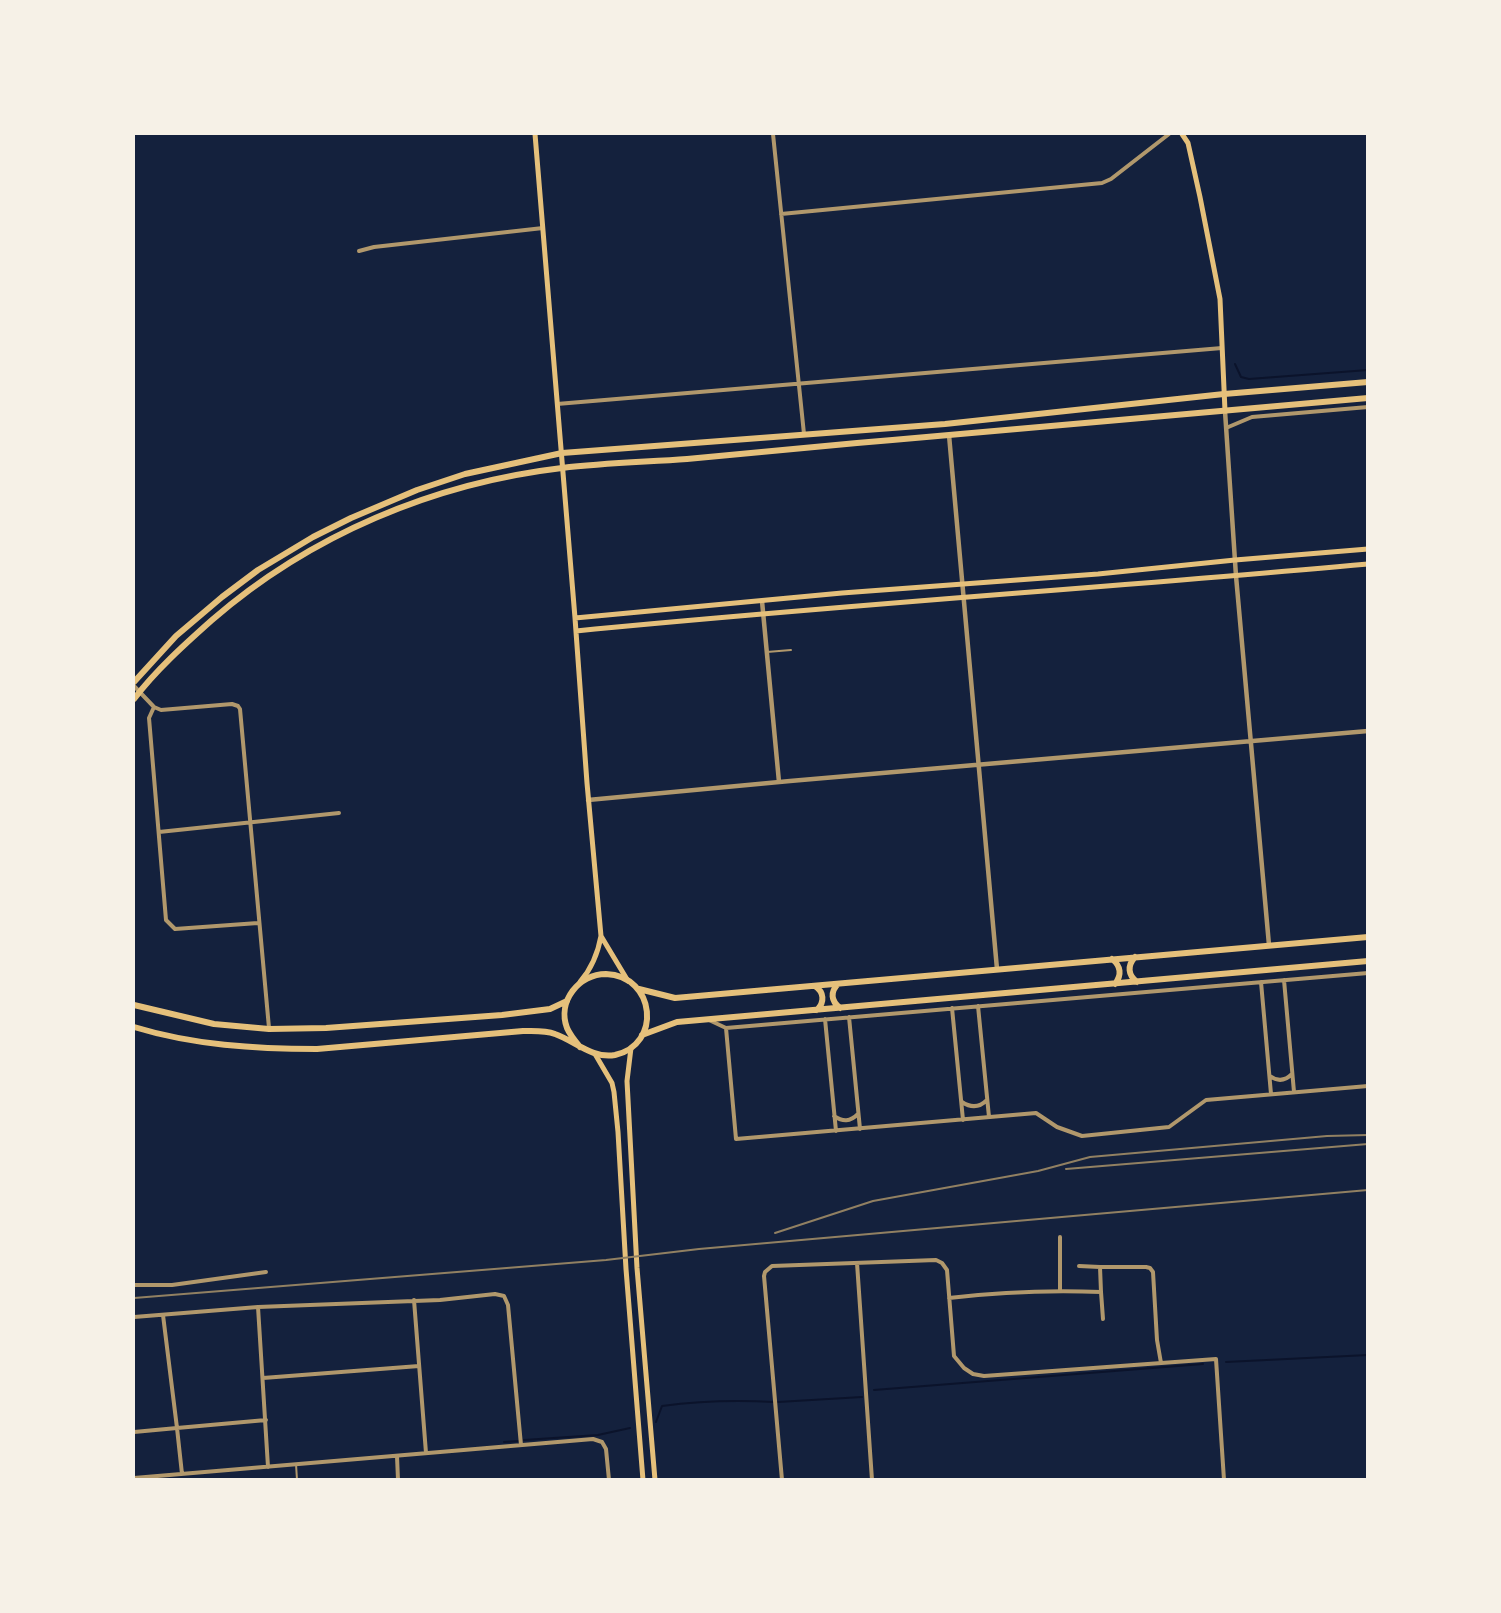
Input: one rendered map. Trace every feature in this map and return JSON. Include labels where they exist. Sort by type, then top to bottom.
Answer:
[{"type":"main road","points":[[536,134],[576,618],[588,800],[601,936],[594,962],[567,1001],[566,1026],[580,1047]]},
{"type":"main road","points":[[1182,134],[1188,143],[1220,299],[1225,411]]},
{"type":"main road","points":[[134,684],[176,636],[258,570],[313,537],[351,518],[426,486],[474,471],[562,453],[957,422],[1224,394],[1368,382]]},
{"type":"main road","points":[[134,699],[185,644],[228,606],[303,554],[357,525],[422,499],[469,485],[508,476],[563,468],[1368,398]]},
{"type":"main road","points":[[576,618],[842,593],[1098,574],[1368,549]]},
{"type":"main road","points":[[576,631],[763,613],[1368,564]]},
{"type":"main road","points":[[842,593],[844,607]]},
{"type":"main road","points":[[601,936],[629,981]]},
{"type":"main road","points":[[639,989],[675,998],[1366,938]]},
{"type":"main road","points":[[1135,957],[1130,971],[1137,982]]},
{"type":"main road","points":[[1112,959],[1118,964],[1120,972],[1114,984]]},
{"type":"main road","points":[[642,1035],[677,1023],[1367,960]]},
{"type":"main road","points":[[134,1027],[201,1042],[257,1048],[317,1049],[523,1031],[553,1033],[595,1054],[617,1054],[638,1042],[647,1022],[647,1008],[639,989],[624,978],[613,975],[591,976],[577,985]]},
{"type":"main road","points":[[838,984],[833,990],[832,997],[840,1008]]},
{"type":"main road","points":[[815,986],[821,991],[823,998],[822,1005],[817,1010]]},
{"type":"main road","points":[[134,1005],[214,1024],[269,1029],[326,1028],[502,1015],[550,1009],[567,1001]]},
{"type":"main road","points":[[631,1048],[627,1081],[635,1236],[655,1479]]},
{"type":"main road","points":[[595,1054],[612,1083],[614,1092],[643,1479]]},
{"type":"street","points":[[773,134],[804,435]]},
{"type":"street","points":[[781,214],[1102,183],[1111,179],[1168,134]]},
{"type":"street","points":[[359,251],[374,247],[543,228]]},
{"type":"street","points":[[557,404],[1222,348]]},
{"type":"street","points":[[1226,428],[1252,417],[1368,407]]},
{"type":"street","points":[[1225,411],[1236,576],[1269,945]]},
{"type":"street","points":[[949,435],[997,969]]},
{"type":"street","points":[[762,601],[779,782]]},
{"type":"street","points":[[134,684],[154,707],[160,710],[232,704],[238,706],[240,710],[269,1029]]},
{"type":"street","points":[[154,707],[149,718],[166,920],[175,929],[258,922]]},
{"type":"street","points":[[588,800],[1368,731]]},
{"type":"street","points":[[159,832],[339,813]]},
{"type":"street","points":[[1300,978],[1305,967]]},
{"type":"street","points":[[708,1020],[726,1028],[1368,973]]},
{"type":"street","points":[[1207,975],[1216,986]]},
{"type":"street","points":[[1284,980],[1294,1092]]},
{"type":"street","points":[[1261,982],[1271,1094]]},
{"type":"street","points":[[1084,997],[1088,986]]},
{"type":"street","points":[[916,1001],[924,1011]]},
{"type":"street","points":[[978,1006],[989,1117]]},
{"type":"street","points":[[952,1008],[963,1120]]},
{"type":"street","points":[[783,1023],[786,1013]]},
{"type":"street","points":[[849,1017],[860,1129]]},
{"type":"street","points":[[825,1019],[836,1131]]},
{"type":"street","points":[[726,1028],[736,1139],[1036,1113],[1057,1127],[1082,1136],[1169,1127],[1206,1100],[1368,1086]]},
{"type":"street","points":[[1269,1076],[1282,1081],[1293,1073]]},
{"type":"street","points":[[961,1101],[967,1106],[975,1107],[987,1100]]},
{"type":"street","points":[[834,1116],[847,1121],[859,1114]]},
{"type":"street","points":[[1060,1237],[1060,1291]]},
{"type":"street","points":[[782,1479],[765,1272],[772,1266],[936,1260],[942,1263],[947,1270],[954,1356],[963,1368],[973,1374],[984,1376],[1216,1359],[1224,1479]]},
{"type":"street","points":[[857,1263],[872,1479]]},
{"type":"street","points":[[1080,1266],[1146,1266],[1150,1268],[1153,1272],[1157,1340],[1161,1363]]},
{"type":"street","points":[[1100,1267],[1103,1319]]},
{"type":"street","points":[[134,1285],[172,1285],[266,1272]]},
{"type":"street","points":[[950,1298],[1013,1292],[1101,1292]]},
{"type":"street","points":[[134,1317],[258,1307],[440,1300],[495,1294],[504,1296],[508,1305],[521,1445]]},
{"type":"street","points":[[414,1300],[426,1453]]},
{"type":"street","points":[[258,1307],[268,1467]]},
{"type":"street","points":[[163,1315],[182,1474]]},
{"type":"street","points":[[263,1378],[419,1366]]},
{"type":"street","points":[[134,1432],[266,1420]]},
{"type":"street","points":[[134,1478],[593,1439],[602,1442],[606,1449],[609,1479]]},
{"type":"street","points":[[397,1456],[398,1479]]},
{"type":"lane","points":[[767,652],[791,650]]},
{"type":"lane","points":[[296,1464],[297,1479]]},
{"type":"waterway","points":[[1235,364],[1241,377],[1249,379],[1368,370]]},
{"type":"waterway","points":[[1226,1362],[1368,1355]]},
{"type":"waterway","points":[[874,1390],[1203,1364]]},
{"type":"waterway","points":[[778,1402],[862,1397]]},
{"type":"waterway","points":[[656,1422],[662,1406],[718,1401],[774,1402]]},
{"type":"waterway","points":[[524,1440],[598,1435],[630,1428]]},
{"type":"waterway","points":[[504,1442],[519,1441]]},
{"type":"railway","points":[[775,1233],[873,1201],[1038,1171],[1090,1157],[1327,1136],[1368,1135]]},
{"type":"railway","points":[[1066,1169],[1368,1144]]},
{"type":"railway","points":[[134,1298],[606,1260],[699,1249],[1368,1190]]}]
